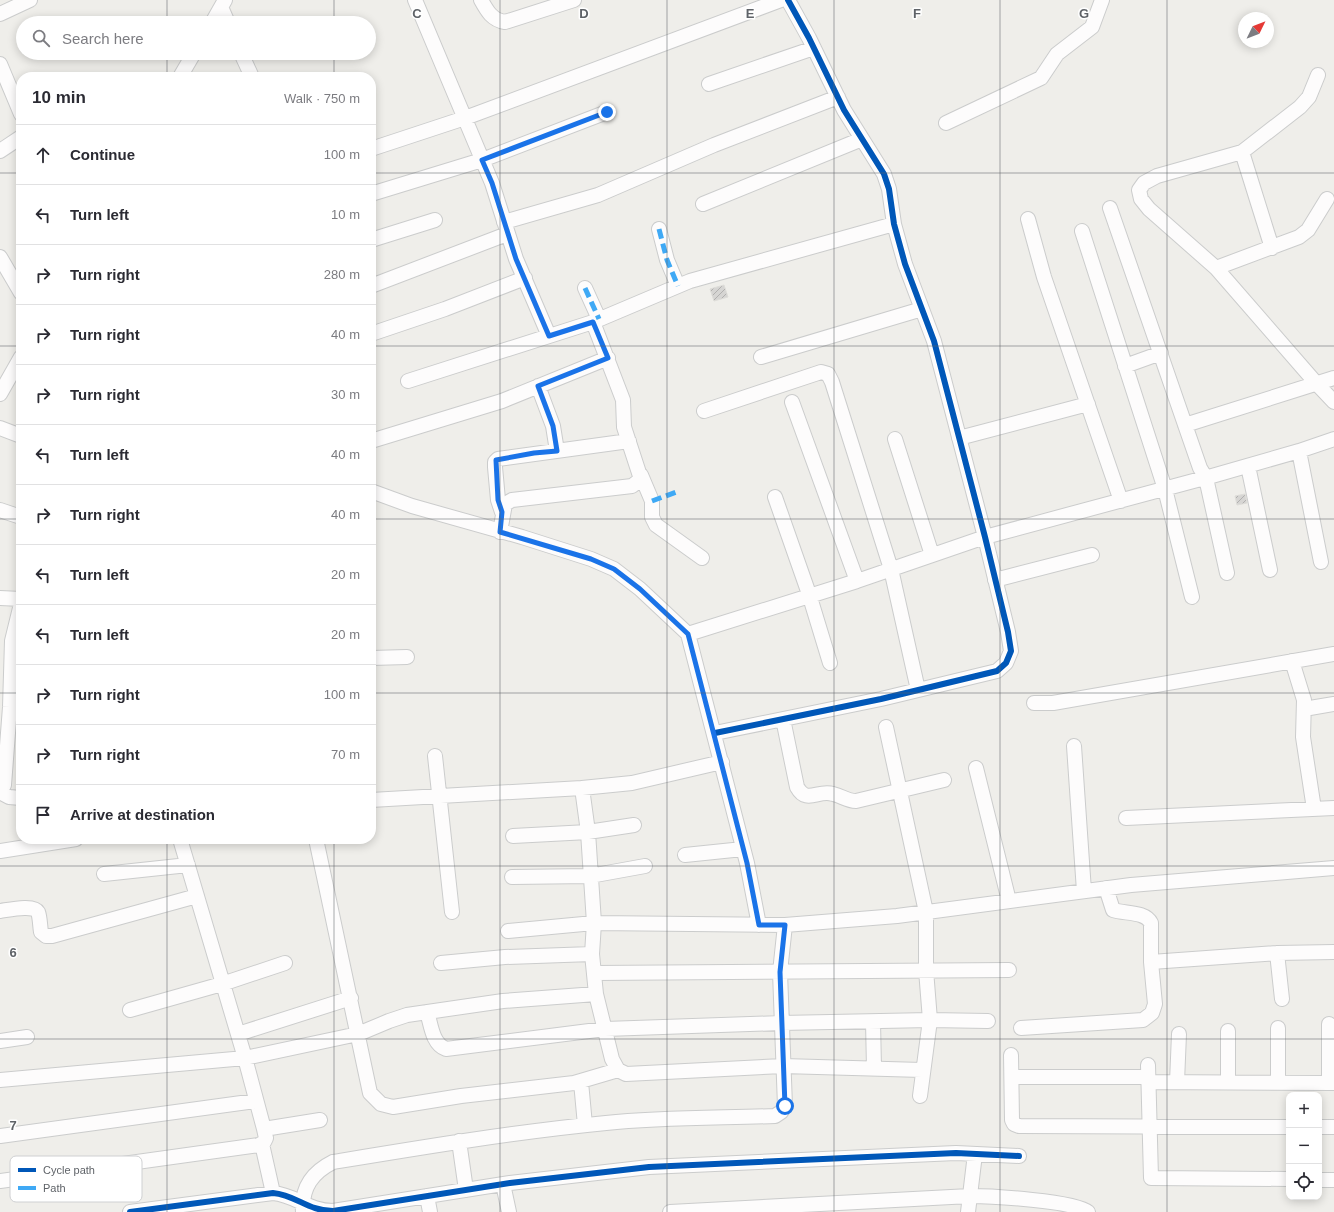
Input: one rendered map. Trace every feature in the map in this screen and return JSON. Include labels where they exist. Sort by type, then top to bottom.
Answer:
[{"type":"street","points":[[0,14],[30,0]]},
{"type":"street","points":[[415,0],[492,183],[506,228],[549,336]]},
{"type":"street","points":[[481,0],[490,15],[497,21],[505,22],[574,0]]},
{"type":"street","points":[[376,148],[465,118],[781,0]]},
{"type":"street","points":[[715,733],[918,690],[997,671],[1006,663],[1011,651],[985,537],[934,341],[905,264],[894,224],[889,189],[884,174],[838,97],[788,0]]},
{"type":"street","points":[[946,123],[1042,78],[1057,54],[1092,27],[1102,0]]},
{"type":"street","points":[[216,16],[223,3]]},
{"type":"street","points":[[223,3],[226,16]]},
{"type":"street","points":[[709,84],[814,48]]},
{"type":"street","points":[[183,72],[190,60]]},
{"type":"street","points":[[245,60],[250,72]]},
{"type":"street","points":[[0,64],[16,102]]},
{"type":"street","points":[[1318,75],[1309,97],[1300,107],[1242,152],[1157,176],[1144,183],[1140,190],[1141,199],[1149,209],[1216,268],[1334,402]]},
{"type":"street","points":[[376,284],[506,228],[598,195],[714,145],[838,97]]},
{"type":"street","points":[[376,192],[482,160],[607,112]]},
{"type":"street","points":[[703,204],[862,139]]},
{"type":"street","points":[[0,150],[16,140]]},
{"type":"street","points":[[1242,152],[1272,248]]},
{"type":"street","points":[[1216,268],[1299,237],[1308,230],[1328,199]]},
{"type":"street","points":[[1110,208],[1200,468],[1206,478],[1227,573]]},
{"type":"street","points":[[1028,219],[1044,277],[1121,501]]},
{"type":"street","points":[[376,238],[435,220]]},
{"type":"street","points":[[408,381],[596,321],[678,286],[733,268],[894,224]]},
{"type":"street","points":[[659,229],[667,260],[678,286]]},
{"type":"street","points":[[1082,231],[1165,489],[1192,597]]},
{"type":"street","points":[[0,257],[4,274],[16,287]]},
{"type":"street","points":[[376,332],[445,309],[525,278]]},
{"type":"street","points":[[586,288],[623,400],[624,427],[640,475],[652,501],[652,517],[656,525],[702,558]]},
{"type":"street","points":[[761,357],[922,309]]},
{"type":"street","points":[[1125,366],[1161,353]]},
{"type":"street","points":[[376,439],[502,401],[608,358]]},
{"type":"street","points":[[0,394],[16,366]]},
{"type":"street","points":[[704,411],[822,372],[828,374],[832,382],[891,569],[918,690]]},
{"type":"street","points":[[1185,425],[1334,378]]},
{"type":"street","points":[[538,386],[553,426],[557,451]]},
{"type":"street","points":[[792,402],[857,581]]},
{"type":"street","points":[[959,438],[1088,404]]},
{"type":"street","points":[[0,428],[16,434]]},
{"type":"street","points":[[895,439],[932,555]]},
{"type":"street","points":[[688,634],[809,594],[857,581],[985,537],[1206,478],[1299,451],[1334,439]]},
{"type":"street","points":[[502,512],[498,500],[496,460],[534,453],[629,441]]},
{"type":"street","points":[[1299,451],[1322,562]]},
{"type":"street","points":[[1248,466],[1270,570]]},
{"type":"street","points":[[500,532],[502,512],[505,504],[512,500],[632,486],[641,480],[640,475]]},
{"type":"street","points":[[376,493],[412,506],[591,559],[614,569],[640,589],[688,634],[715,733],[754,892],[759,925]]},
{"type":"street","points":[[775,497],[809,594],[830,663]]},
{"type":"street","points":[[0,510],[16,515]]},
{"type":"street","points":[[995,580],[1092,555]]},
{"type":"street","points":[[0,598],[16,599]]},
{"type":"street","points":[[16,625],[12,641],[10,707],[4,785],[0,792],[9,797],[16,798]]},
{"type":"street","points":[[1034,703],[1053,703],[1334,654]]},
{"type":"street","points":[[376,658],[407,657]]},
{"type":"street","points":[[1292,661],[1304,700],[1303,737],[1314,809]]},
{"type":"street","points":[[1304,709],[1334,704]]},
{"type":"street","points":[[782,719],[797,786],[801,793],[808,796],[832,793],[849,801],[856,801],[944,780]]},
{"type":"street","points":[[886,727],[926,912],[926,970],[930,1020],[922,1070],[920,1096]]},
{"type":"street","points":[[1074,746],[1084,892]]},
{"type":"street","points":[[435,756],[452,912]]},
{"type":"street","points":[[376,800],[582,788],[655,779],[722,762]]},
{"type":"street","points":[[976,768],[1009,901]]},
{"type":"street","points":[[582,788],[588,832],[594,923],[592,954],[596,994],[612,1059],[618,1070],[626,1074],[783,1066],[922,1070]]},
{"type":"street","points":[[1126,818],[1334,808]]},
{"type":"street","points":[[513,836],[588,832],[634,825]]},
{"type":"street","points":[[0,851],[44,844]]},
{"type":"street","points":[[182,844],[245,1058],[264,1129],[266,1138],[262,1144],[273,1193]]},
{"type":"street","points":[[317,844],[370,1093],[381,1104],[393,1107],[461,1096],[581,1082],[618,1070]]},
{"type":"street","points":[[684,855],[743,849]]},
{"type":"street","points":[[104,874],[188,865]]},
{"type":"street","points":[[512,877],[590,876],[645,866]]},
{"type":"street","points":[[508,931],[594,923],[785,925],[926,912],[1106,888],[1334,868]]},
{"type":"street","points":[[1021,1028],[1143,1020],[1152,1012],[1155,1004],[1151,962],[1151,924],[1148,918],[1114,910],[1106,888]]},
{"type":"street","points":[[0,911],[27,908],[35,909],[38,912],[41,932],[46,936],[52,936],[197,896]]},
{"type":"street","points":[[303,1208],[313,1174],[320,1168],[334,1162],[459,1141],[585,1125],[668,1119],[775,1116],[781,1112],[785,1106],[780,972],[785,925]]},
{"type":"street","points":[[1151,962],[1334,952]]},
{"type":"street","points":[[441,963],[506,957],[592,954]]},
{"type":"street","points":[[1277,954],[1282,999]]},
{"type":"street","points":[[130,1010],[222,984],[285,963]]},
{"type":"street","points":[[595,973],[1009,970]]},
{"type":"street","points":[[0,1080],[245,1058],[358,1034],[407,1015],[503,1001],[596,994]]},
{"type":"street","points":[[238,1034],[351,998]]},
{"type":"street","points":[[427,1012],[436,1042],[440,1047],[446,1049],[605,1029],[781,1023],[930,1020],[988,1021]]},
{"type":"street","points":[[872,1022],[874,1068]]},
{"type":"street","points":[[1012,1077],[1148,1074],[1177,1082],[1332,1083],[1329,1024]]},
{"type":"street","points":[[1278,1028],[1278,1083]]},
{"type":"street","points":[[1228,1031],[1228,1082]]},
{"type":"street","points":[[1177,1082],[1179,1034]]},
{"type":"street","points":[[0,1041],[27,1038]]},
{"type":"street","points":[[1012,1055],[1012,1120],[1014,1124],[1019,1126],[1286,1127]]},
{"type":"street","points":[[1148,1074],[1151,1178],[1286,1179]]},
{"type":"street","points":[[581,1082],[585,1125]]},
{"type":"street","points":[[0,1136],[256,1101]]},
{"type":"street","points":[[264,1129],[320,1120]]},
{"type":"street","points":[[1322,1127],[1334,1127]]},
{"type":"street","points":[[459,1141],[466,1190]]},
{"type":"street","points":[[142,1161],[262,1144]]},
{"type":"street","points":[[130,1212],[213,1207],[273,1193],[284,1194],[303,1208],[321,1211],[382,1208],[427,1196],[503,1184],[649,1167],[956,1153],[1019,1156]]},
{"type":"street","points":[[968,1212],[975,1154]]},
{"type":"street","points":[[0,1181],[10,1180]]},
{"type":"street","points":[[1322,1180],[1334,1180]]},
{"type":"street","points":[[503,1184],[509,1212]]},
{"type":"street","points":[[427,1196],[430,1212]]},
{"type":"street","points":[[670,1212],[970,1196],[1006,1197],[1077,1206],[1088,1212]]},
{"type":"building","points":[[724,285],[728,297],[714,301],[710,289]]},
{"type":"building","points":[[1245,494],[1247,503],[1237,505],[1235,496]]},
{"type":"marked path","points":[[659,229],[667,260],[678,286]]},
{"type":"marked path","points":[[585,288],[599,319]]},
{"type":"marked path","points":[[652,501],[679,491]]},
{"type":"cycle path","points":[[715,733],[881,699],[997,671],[1006,663],[1011,651],[1008,632],[985,537],[934,341],[905,264],[894,224],[889,189],[884,174],[844,110],[809,38],[788,0]]},
{"type":"cycle path","points":[[130,1212],[273,1193],[281,1194],[309,1206],[333,1211],[510,1183],[649,1167],[956,1153],[1019,1156]]},
{"type":"route","points":[[607,112],[482,160],[492,183],[516,259],[549,336],[593,322],[608,358],[538,386],[553,426],[557,451],[534,453],[496,460],[495,467],[498,500],[502,512],[500,532],[522,537],[591,559],[614,569],[640,589],[688,634],[715,733],[747,863],[754,892],[759,925],[785,925],[780,972],[785,1106]]}]
